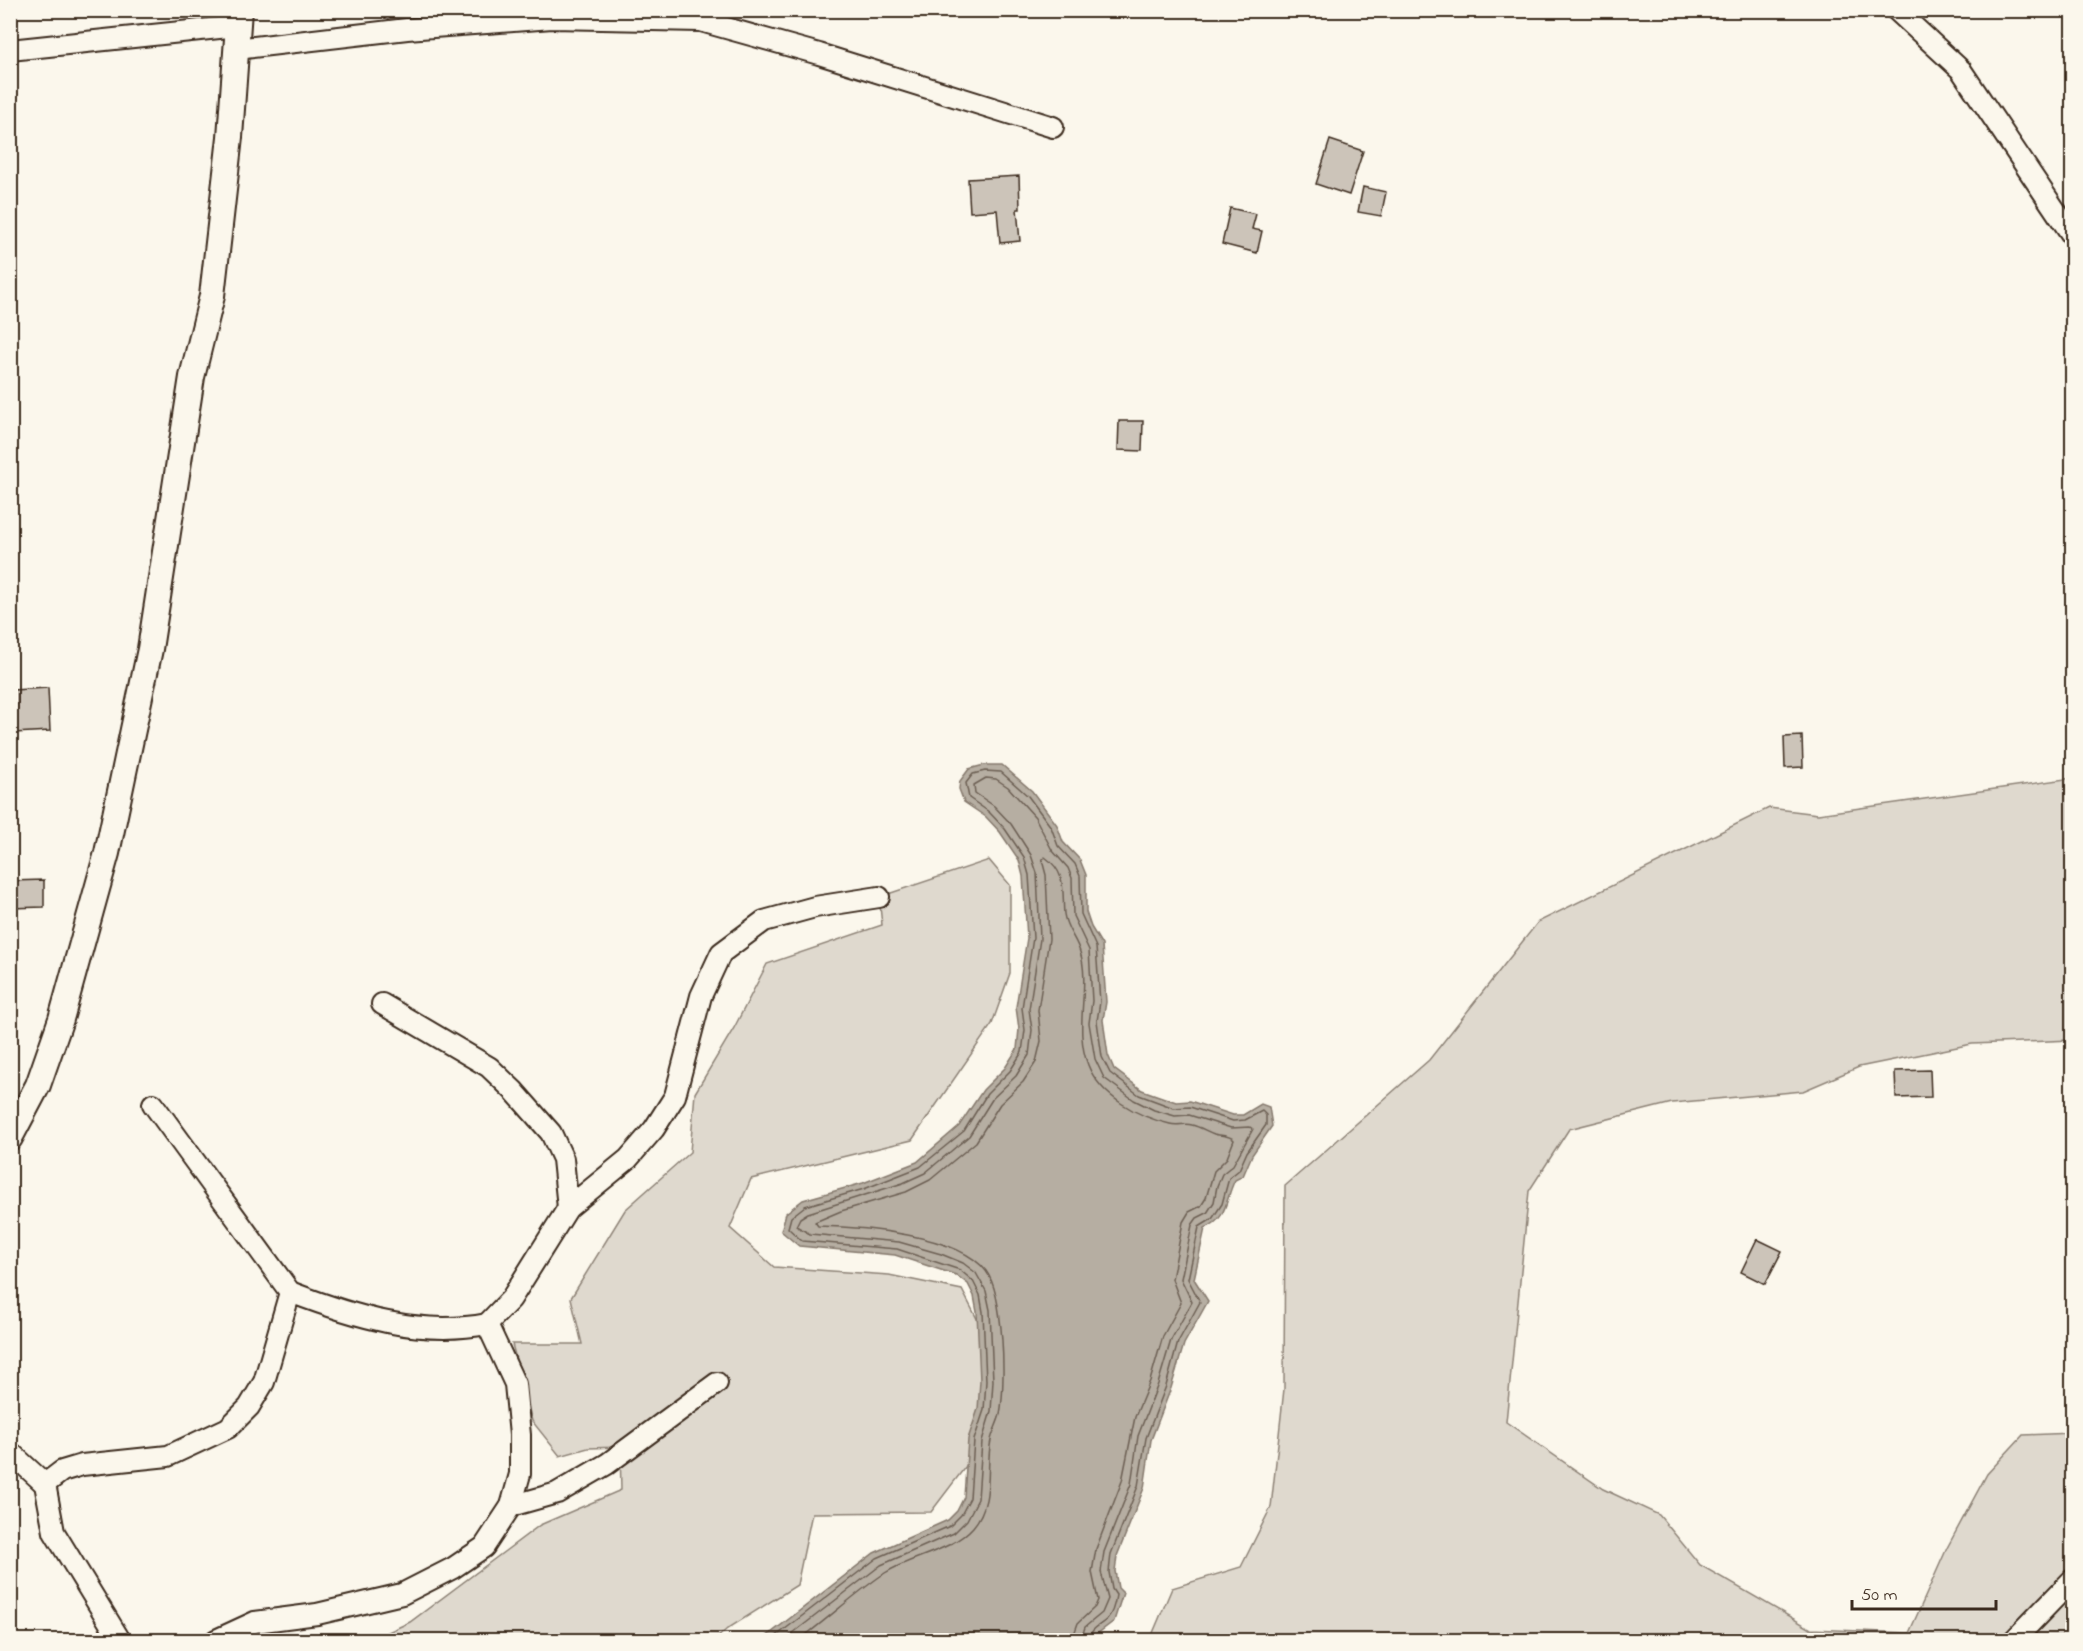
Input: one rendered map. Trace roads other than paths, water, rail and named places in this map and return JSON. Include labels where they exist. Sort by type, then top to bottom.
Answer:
[{"type":"street","points":[[1896,10],[1961,70],[2073,235]]},
{"type":"street","points":[[10,50],[238,28],[407,29],[552,18],[701,21],[819,54],[1053,127]]},
{"type":"street","points":[[10,1138],[38,1085],[61,1019],[107,853],[150,649],[192,377],[212,296],[230,137],[238,28]]},
{"type":"street","points":[[153,1104],[290,1292],[347,1314],[397,1324],[457,1330],[487,1324],[511,1299],[568,1208],[628,1159],[654,1129],[675,1096],[700,996],[721,953],[764,921],[815,907],[879,897]]},
{"type":"street","points":[[382,1004],[489,1066],[514,1091],[552,1133],[563,1159],[568,1208]]},
{"type":"street","points":[[45,1484],[62,1471],[82,1465],[168,1456],[201,1443],[228,1428],[249,1407],[264,1382],[290,1292]]},
{"type":"street","points":[[216,1641],[255,1622],[317,1614],[402,1594],[453,1568],[484,1547],[511,1506],[520,1474],[520,1435],[514,1384],[487,1324]]},
{"type":"street","points":[[511,1506],[557,1493],[607,1464],[717,1383]]},
{"type":"street","points":[[10,1452],[45,1484],[54,1532],[120,1641]]},
{"type":"street","points":[[2014,1641],[2073,1580]]},
{"type":"water","points":[[984,765],[1002,765],[1032,791],[1057,825],[1063,842],[1080,860],[1086,875],[1086,912],[1091,927],[1102,945],[1106,1002],[1103,1020],[1108,1055],[1114,1069],[1142,1090],[1176,1102],[1190,1101],[1233,1115],[1243,1115],[1261,1104],[1269,1107],[1272,1126],[1252,1155],[1243,1176],[1235,1180],[1222,1214],[1205,1228],[1194,1279],[1208,1301],[1184,1344],[1171,1388],[1151,1440],[1144,1488],[1117,1556],[1115,1571],[1118,1588],[1123,1593],[1114,1621],[1097,1634],[1094,1640],[762,1640],[874,1553],[948,1520],[957,1511],[964,1497],[968,1439],[978,1409],[980,1381],[977,1312],[974,1296],[968,1284],[956,1275],[895,1255],[799,1246],[781,1231],[786,1213],[803,1200],[863,1183],[917,1162],[959,1126],[983,1090],[1005,1068],[1017,1049],[1019,1029],[1016,1007],[1027,938],[1023,876],[1019,860],[1000,832],[986,817],[964,802],[959,789],[960,781],[969,769]]}]
